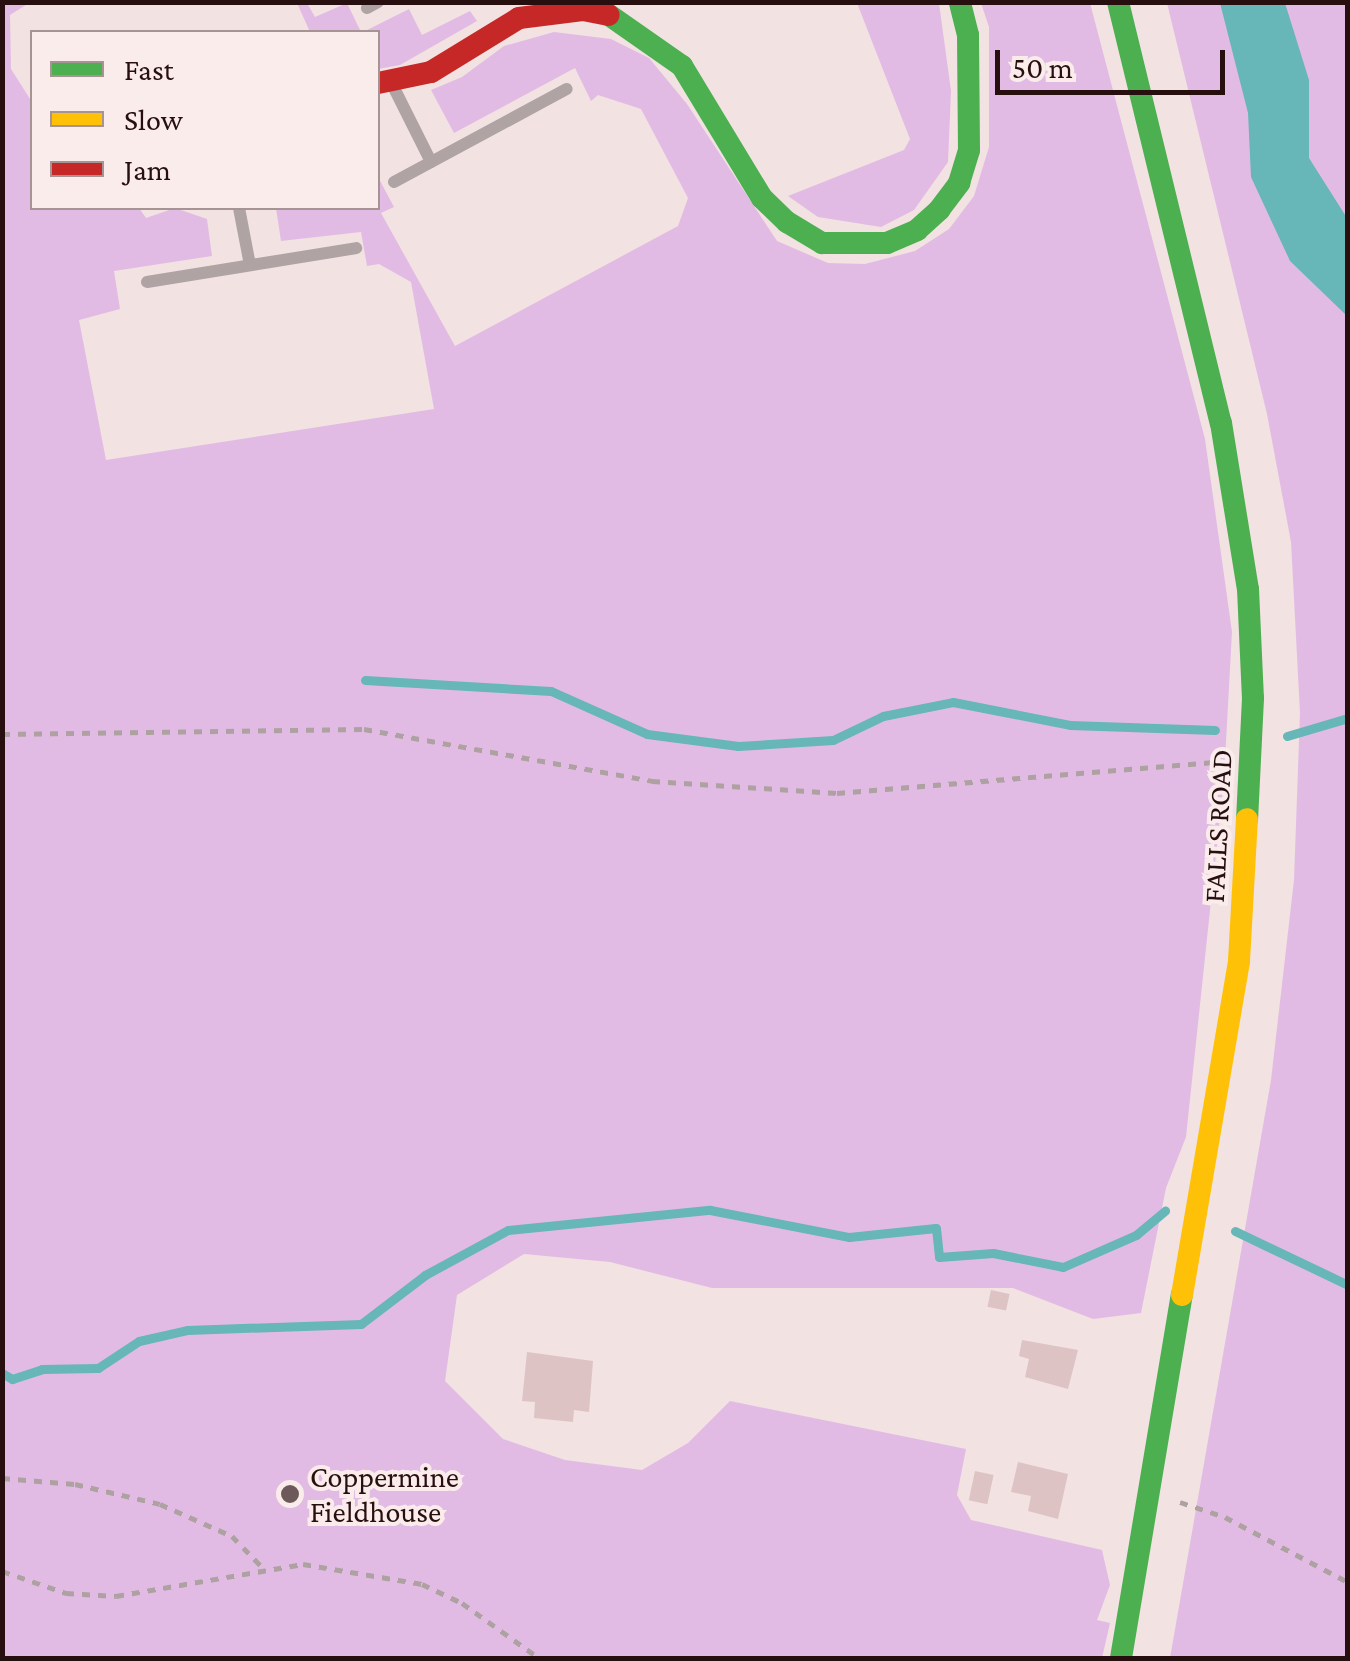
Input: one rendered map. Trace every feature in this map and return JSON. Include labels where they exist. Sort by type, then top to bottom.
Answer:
[{"type":"main road","points":[[384,82],[431,72],[515,10],[582,10],[616,16],[682,66],[762,198],[786,222],[822,243],[861,246],[917,230],[958,183],[970,120],[968,35],[960,2]]},
{"type":"main road","name":"FALLS ROAD","points":[[1118,2],[1240,529],[1252,628],[1253,760],[1239,960],[1153,1493],[1122,1658]]},
{"type":"lane","points":[[384,82],[431,162]]},
{"type":"lane","points":[[394,182],[567,89]]},
{"type":"lane","points":[[239,210],[250,265]]},
{"type":"lane","points":[[147,282],[356,248]]},
{"type":"path","points":[[2,734],[364,729],[652,781],[837,793],[1253,760]]},
{"type":"path","points":[[2,1478],[75,1484],[160,1504],[232,1536],[263,1568]]},
{"type":"path","points":[[1153,1493],[1225,1517],[1348,1582]]},
{"type":"path","points":[[2,1570],[66,1593],[116,1596],[302,1564],[422,1584],[462,1603],[539,1658]]},
{"type":"shaded area","points":[[3,3],[29,3],[10,15],[11,69],[30,99],[30,210],[140,210],[146,218],[181,210],[207,219],[212,256],[114,271],[120,309],[79,320],[106,460],[434,409],[411,282],[379,264],[367,266],[361,232],[281,241],[276,210],[380,210],[380,181],[394,207],[381,213],[455,346],[678,226],[688,198],[641,109],[598,95],[591,101],[575,68],[454,133],[431,90],[462,77],[504,46],[554,32],[611,39],[649,58],[687,104],[777,241],[828,263],[865,264],[915,251],[949,229],[974,196],[989,147],[989,27],[981,3],[1090,3],[1205,439],[1232,632],[1224,778],[1186,1137],[1166,1188],[1141,1313],[1093,1319],[1013,1288],[712,1288],[610,1262],[524,1254],[457,1295],[445,1381],[503,1439],[565,1460],[642,1470],[688,1443],[730,1401],[966,1449],[957,1495],[971,1520],[1102,1550],[1110,1585],[1097,1620],[1110,1623],[1102,1658],[3,1658]]},
{"type":"shaded area","points":[[297,3],[307,3],[315,17],[347,3],[360,30],[309,30]]},
{"type":"shaded area","points":[[857,3],[939,3],[951,91],[948,162],[914,210],[881,227],[818,217],[788,196],[904,150],[910,139]]},
{"type":"shaded area","points":[[1167,3],[1347,3],[1347,1658],[1170,1658],[1271,1080],[1294,880],[1300,713],[1291,542],[1267,414]]},
{"type":"shaded area","points":[[409,9],[422,35],[470,11],[477,21],[400,65],[380,69],[380,30],[367,30]]},
{"type":"water","points":[[1220,3],[1285,3],[1309,80],[1309,158],[1347,218],[1347,316],[1290,261],[1251,177],[1248,113]]},
{"type":"building","points":[[991,1290],[1010,1294],[1006,1311],[987,1307]]},
{"type":"building","points":[[1022,1340],[1078,1350],[1068,1389],[1025,1377],[1029,1359],[1019,1356]]},
{"type":"building","points":[[527,1352],[593,1361],[589,1412],[574,1410],[573,1422],[534,1418],[535,1402],[522,1401]]},
{"type":"building","points":[[1018,1462],[1068,1474],[1058,1519],[1028,1511],[1031,1496],[1011,1492]]},
{"type":"building","points":[[975,1471],[994,1475],[987,1504],[969,1500]]},
{"type":"waterway","points":[[365,680],[551,691],[647,734],[738,746],[833,740],[883,716],[953,702],[1070,725],[1215,730]]},
{"type":"waterway","points":[[1287,736],[1348,718]]},
{"type":"waterway","points":[[2,1373],[12,1379],[42,1369],[98,1368],[139,1341],[187,1330],[361,1324],[425,1275],[508,1230],[710,1210],[849,1237],[936,1228],[939,1257],[993,1253],[1063,1267],[1136,1235],[1165,1211]]},
{"type":"waterway","points":[[1235,1231],[1348,1285]]},
{"type":"traffic: fast","points":[[609,15],[682,66],[762,198],[787,222],[822,243],[887,243],[917,230],[939,210],[959,183],[969,150],[968,35],[960,2]]},
{"type":"traffic: fast","points":[[1118,2],[1221,423],[1248,589],[1253,698],[1247,819]]},
{"type":"traffic: fast","points":[[1121,1658],[1182,1295]]},
{"type":"traffic: slow","points":[[1182,1295],[1239,961],[1247,819]]},
{"type":"traffic: jam","points":[[380,83],[431,72],[519,18],[583,10],[609,15]]},
{"type":"place","name":"Coppermine Fieldhouse","points":[[290,1494]]}]
